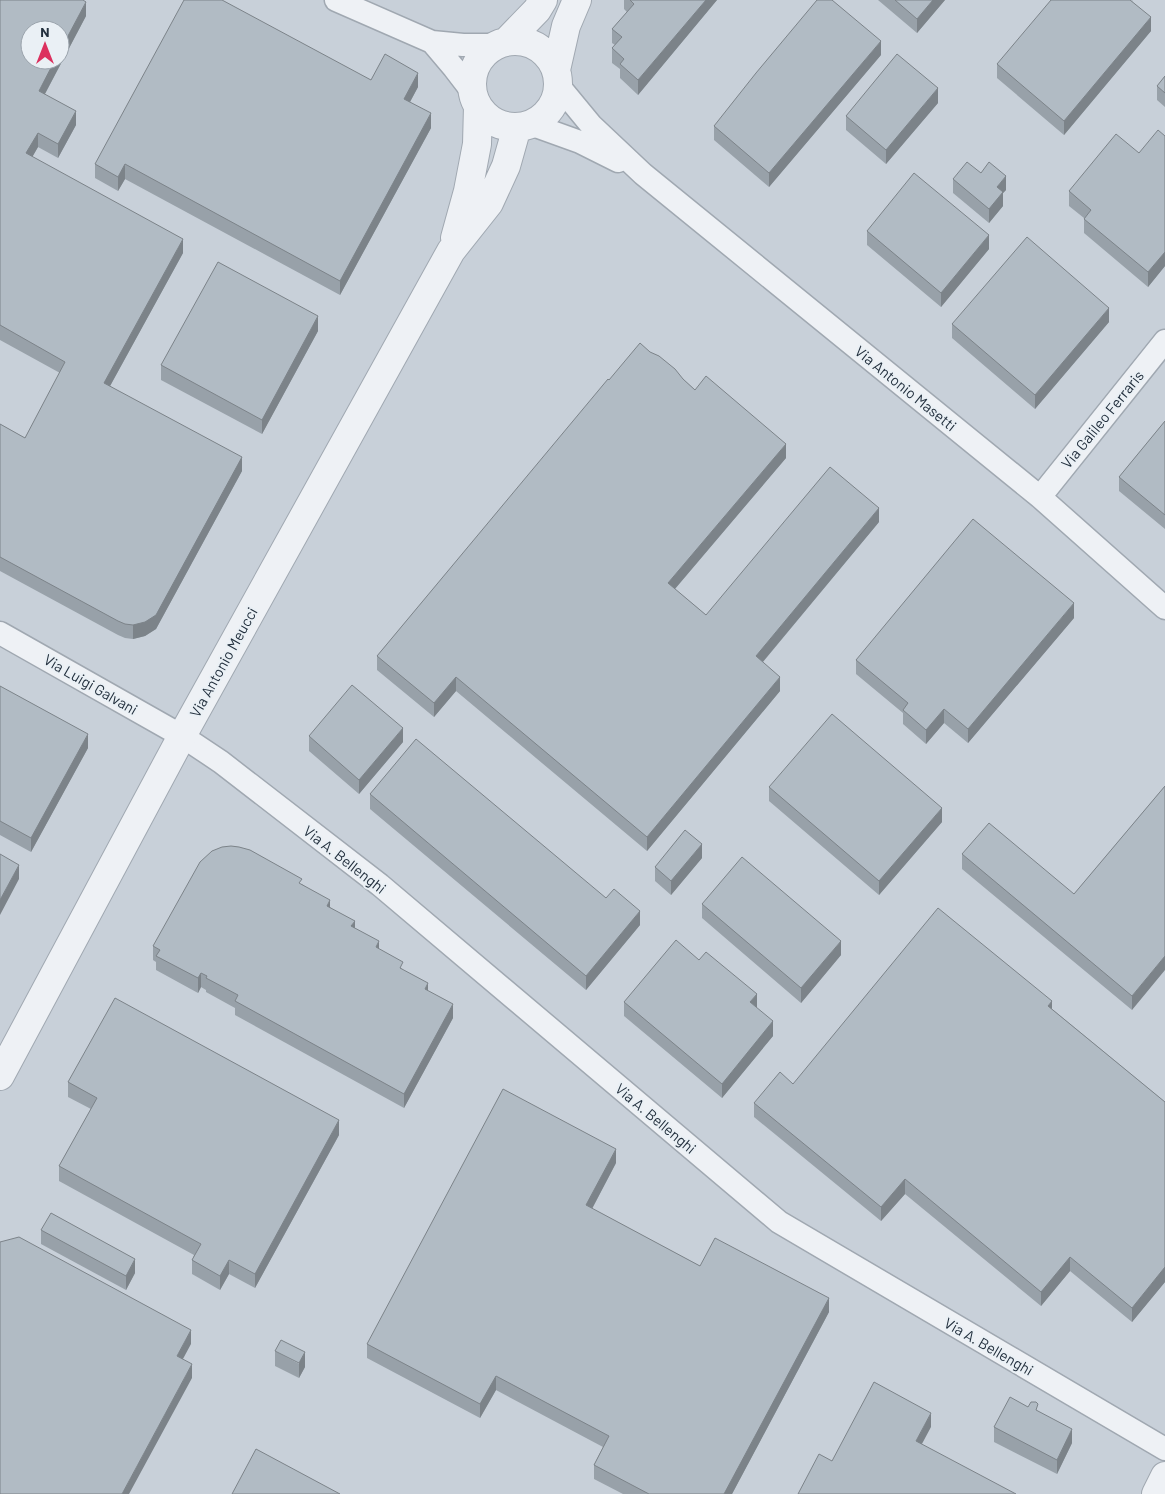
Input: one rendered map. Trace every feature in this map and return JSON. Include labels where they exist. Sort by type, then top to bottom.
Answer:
[{"type":"street","points":[[336,0],[432,42],[462,45],[520,41],[532,44],[542,50],[551,60],[557,78]]},
{"type":"street","points":[[476,100],[473,75],[477,63],[485,53],[502,43],[537,10],[543,0]]},
{"type":"street","points":[[432,42],[454,68],[492,120],[504,125],[523,125],[541,118],[550,109],[556,97],[557,78],[566,26],[577,0]]},
{"type":"street","name":"Via Antonio Masetti","points":[[557,78],[591,125],[643,174],[1040,497],[1165,608]]},
{"type":"street","name":"Via Antonio Meucci","points":[[451,251],[468,191],[477,144],[476,100]]},
{"type":"street","name":"Via Antonio Masetti","points":[[523,125],[580,142],[643,174]]},
{"type":"street","name":"Via Antonio Meucci","points":[[0,1076],[182,736],[451,251],[489,203],[523,125]]},
{"type":"street","name":"Via Galileo Ferraris","points":[[1040,497],[1165,341]]},
{"type":"street","name":"Via Luigi Galvani","points":[[0,633],[182,736]]},
{"type":"street","name":"Via A. Bellenghi","points":[[182,736],[221,762],[380,885],[779,1222],[1165,1449]]},
{"type":"street","points":[[1156,1494],[1165,1476]]},
{"type":"shaded area","points":[[0,0],[1165,0],[1165,1494],[0,1494]]},
{"type":"building","points":[[0,0],[83,0],[86,2],[70,32],[70,20],[20,20],[20,70],[50,70],[39,91],[76,111],[58,144],[38,133],[26,153],[183,239],[104,383],[242,457],[156,615],[145,622],[133,625],[118,621],[0,557],[0,424],[25,438],[65,362],[0,325]]},
{"type":"building","points":[[184,0],[222,0],[371,80],[385,54],[418,73],[404,99],[431,113],[340,281],[125,164],[118,177],[95,164]]},
{"type":"building","points":[[630,0],[706,0],[638,80],[620,64],[624,59],[612,48],[622,37],[612,29],[634,4]]},
{"type":"building","points":[[817,0],[832,0],[881,41],[769,173],[714,126]]},
{"type":"building","points":[[895,0],[933,0],[917,19]]},
{"type":"building","points":[[1051,0],[1130,0],[1151,17],[1064,121],[997,64]]},
{"type":"building","points":[[897,54],[938,88],[886,150],[846,116]]},
{"type":"building","points":[[1165,76],[1165,93],[1157,86]]},
{"type":"building","points":[[1158,130],[1165,136],[1165,252],[1148,272],[1084,219],[1091,210],[1069,191],[1116,134],[1139,153]]},
{"type":"building","points":[[967,162],[981,173],[989,162],[1006,176],[997,187],[1003,192],[989,209],[953,179]]},
{"type":"building","points":[[914,173],[989,235],[941,293],[867,231]]},
{"type":"building","points":[[1027,237],[1109,308],[1035,395],[952,324]]},
{"type":"building","points":[[218,262],[318,316],[262,420],[161,365]]},
{"type":"building","points":[[640,343],[675,369],[695,390],[706,376],[786,444],[668,583],[706,615],[830,467],[879,508],[756,656],[780,677],[647,837],[456,677],[434,703],[377,656]]},
{"type":"building","points":[[1165,421],[1165,515],[1119,477]]},
{"type":"building","points":[[973,519],[1074,603],[968,729],[944,709],[926,730],[903,710],[908,703],[856,660]]},
{"type":"building","points":[[352,685],[403,728],[359,780],[309,736]]},
{"type":"building","points":[[0,686],[88,734],[31,838],[0,821]]},
{"type":"building","points":[[832,714],[942,808],[879,881],[769,787]]},
{"type":"building","points":[[416,739],[606,898],[614,889],[640,911],[586,976],[370,794]]},
{"type":"building","points":[[1165,786],[1165,956],[1132,996],[962,854],[989,823],[1074,894]]},
{"type":"building","points":[[685,830],[702,844],[671,881],[655,867]]},
{"type":"building","points":[[231,846],[250,850],[302,879],[299,883],[330,900],[327,906],[355,921],[351,926],[379,941],[376,947],[403,962],[400,968],[428,983],[425,989],[453,1004],[404,1094],[235,1001],[238,995],[206,978],[207,976],[201,973],[198,978],[156,956],[160,950],[153,946],[200,862],[212,851]]},
{"type":"building","points":[[0,854],[19,865],[0,900]]},
{"type":"building","points":[[742,857],[841,941],[801,988],[702,904]]},
{"type":"building","points":[[938,908],[1052,1001],[1048,1006],[1165,1102],[1165,1267],[1132,1308],[1070,1257],[1041,1292],[905,1179],[881,1207],[754,1103],[780,1072],[793,1084]]},
{"type":"building","points":[[676,940],[699,960],[706,952],[757,994],[750,1002],[773,1021],[722,1084],[624,1002]]},
{"type":"building","points":[[115,998],[339,1120],[255,1274],[229,1260],[220,1276],[192,1260],[201,1244],[59,1166],[97,1098],[68,1082]]},
{"type":"building","points":[[503,1089],[616,1149],[586,1205],[700,1266],[715,1238],[829,1298],[724,1494],[649,1494],[594,1465],[609,1436],[496,1376],[480,1404],[367,1344]]},
{"type":"building","points":[[51,1213],[135,1259],[126,1276],[41,1230]]},
{"type":"building","points":[[19,1237],[191,1330],[177,1356],[192,1364],[122,1494],[0,1494],[0,1242]]},
{"type":"building","points":[[281,1340],[305,1352],[299,1363],[275,1351]]},
{"type":"building","points":[[874,1382],[931,1413],[916,1441],[1016,1494],[798,1494],[819,1454],[832,1461]]},
{"type":"building","points":[[1010,1397],[1028,1407],[1031,1402],[1036,1402],[1038,1404],[1036,1410],[1072,1429],[1057,1460],[994,1427]]},
{"type":"building","points":[[256,1449],[340,1494],[232,1494]]}]
